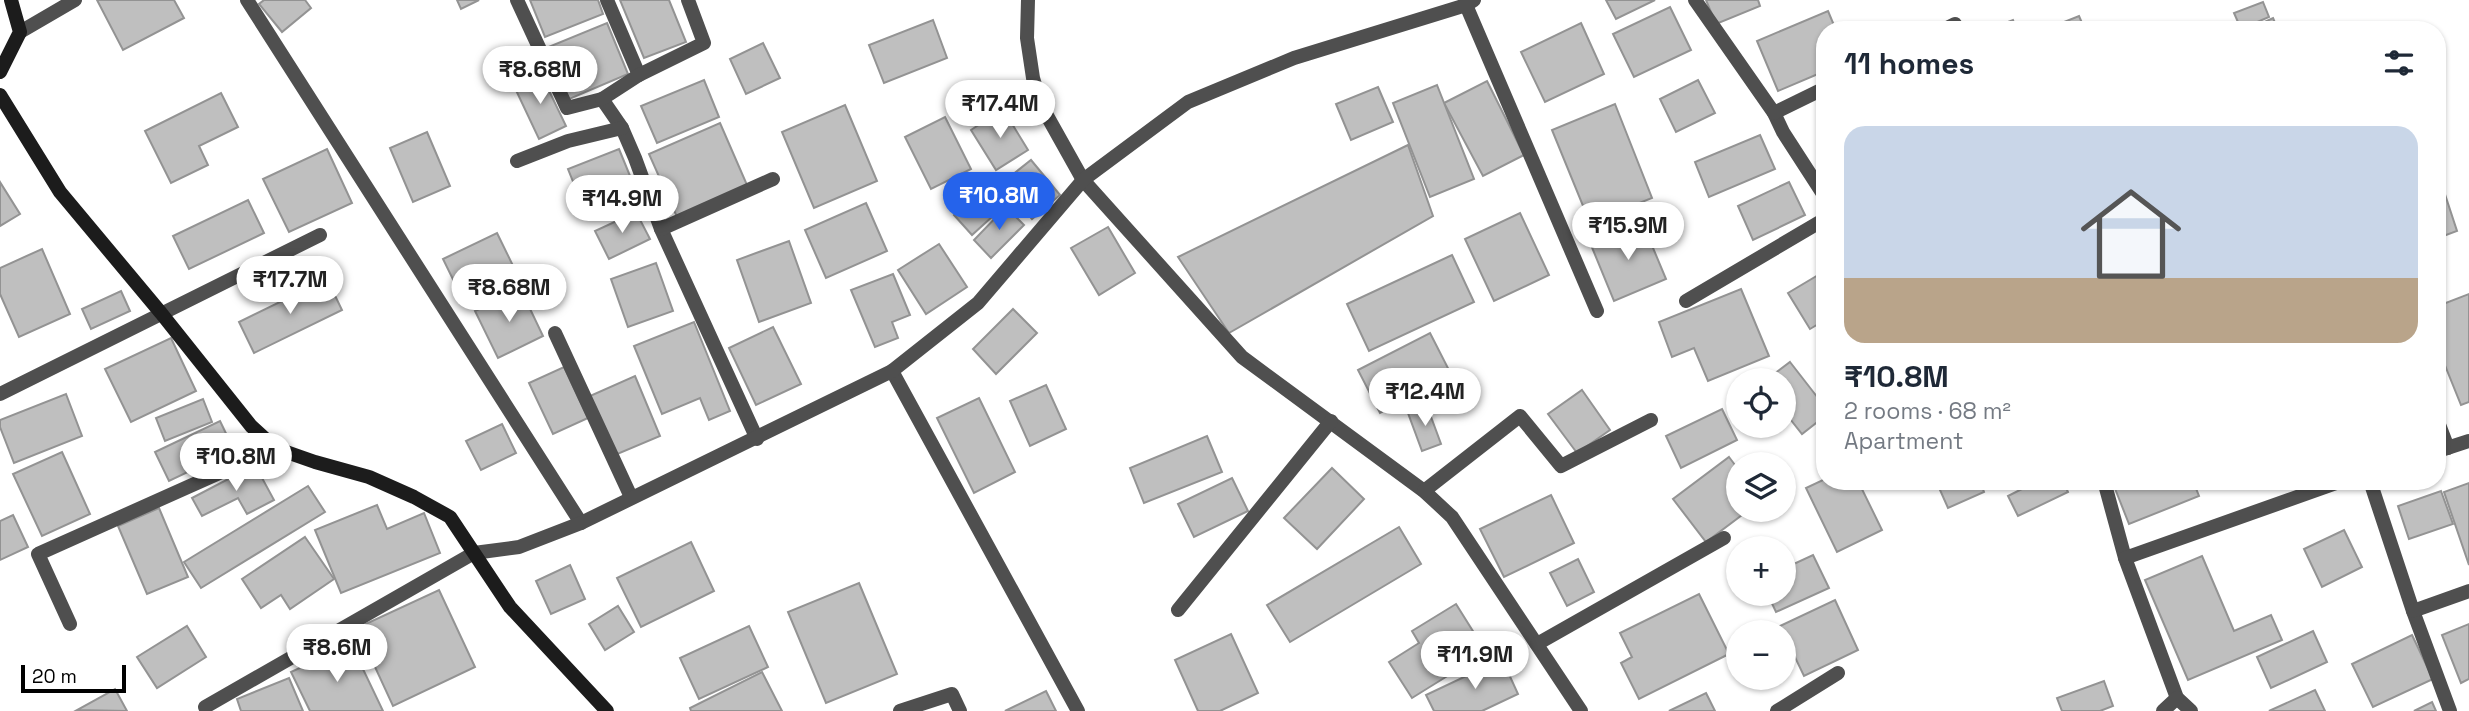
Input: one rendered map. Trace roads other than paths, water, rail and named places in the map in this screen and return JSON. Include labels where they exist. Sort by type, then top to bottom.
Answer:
[{"type":"street","points":[[11,0],[20,32]]},
{"type":"street","points":[[0,72],[20,32],[75,0]]},
{"type":"street","points":[[247,0],[581,523]]},
{"type":"street","points":[[517,0],[567,108],[602,99],[639,75],[704,43],[688,0]]},
{"type":"street","points":[[607,0],[639,75]]},
{"type":"street","points":[[1028,0],[1027,38],[1032,78],[1041,105],[1083,180],[1242,357],[1423,491],[1452,517],[1581,711]]},
{"type":"street","points":[[1695,0],[1774,113],[1816,183]]},
{"type":"street","points":[[205,707],[474,553],[519,547],[581,523],[892,371],[978,303],[1083,180],[1188,102],[1294,58],[1470,2],[1597,311]]},
{"type":"street","points":[[1774,113],[1816,92]]},
{"type":"street","points":[[0,95],[60,192],[162,313],[251,426],[275,448],[315,463],[369,477],[450,517],[510,607],[607,711]]},
{"type":"street","points":[[602,99],[622,128],[661,229],[757,439]]},
{"type":"street","points":[[517,161],[568,141],[622,128]]},
{"type":"street","points":[[661,229],[773,179]]},
{"type":"street","points":[[1686,300],[1816,224]]},
{"type":"street","points":[[0,394],[320,235]]},
{"type":"street","points":[[555,333],[631,497]]},
{"type":"street","points":[[892,371],[1078,711]]},
{"type":"street","points":[[1423,491],[1520,416],[1561,466],[1651,420]]},
{"type":"street","points":[[1178,610],[1331,421]]},
{"type":"street","points":[[2446,449],[2469,441]]},
{"type":"street","points":[[70,624],[38,554],[275,448]]},
{"type":"street","points":[[2106,490],[2125,558],[2177,698],[2191,711]]},
{"type":"street","points":[[2125,558],[2314,490]]},
{"type":"street","points":[[2373,490],[2450,711]]},
{"type":"street","points":[[1536,643],[1724,538]]},
{"type":"street","points":[[2413,611],[2469,591]]},
{"type":"street","points":[[1777,711],[1838,673]]},
{"type":"street","points":[[900,711],[952,694],[960,711]]},
{"type":"street","points":[[2163,711],[2177,698]]}]
